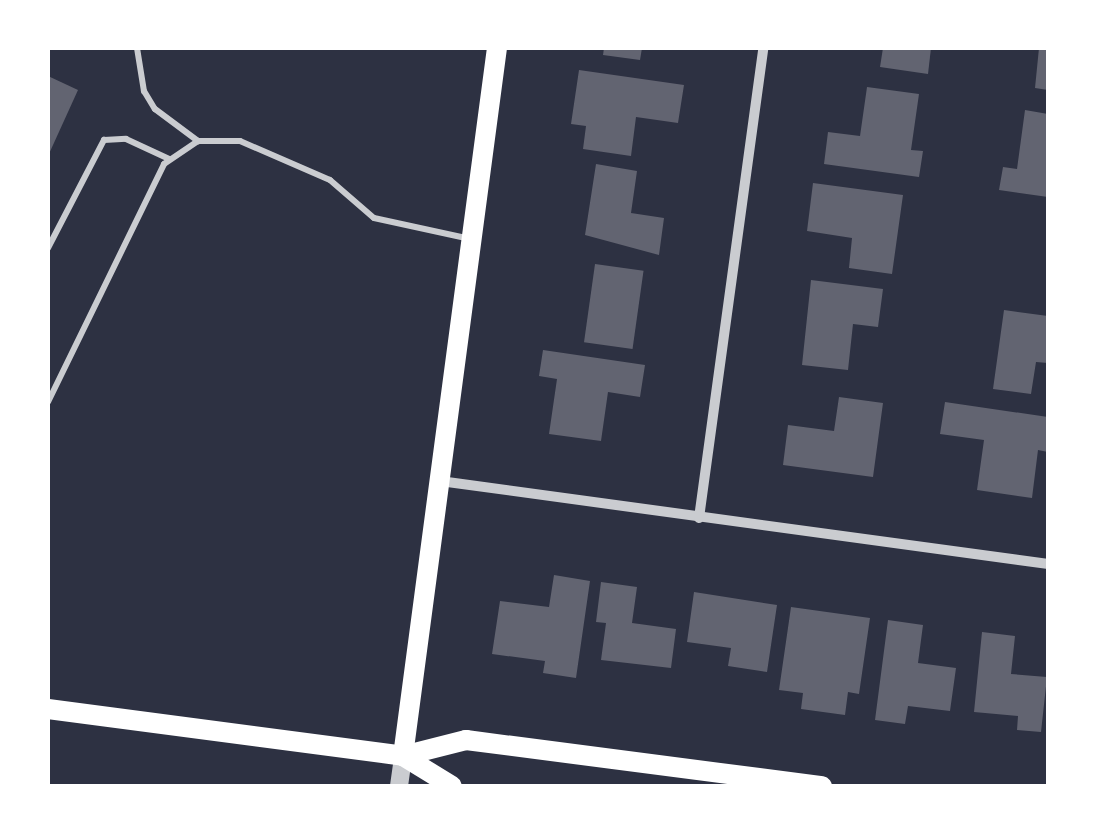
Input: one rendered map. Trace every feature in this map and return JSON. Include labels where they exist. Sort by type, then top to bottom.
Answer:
[{"type":"main road","points":[[404,756],[497,48]]},
{"type":"main road","points":[[48,709],[404,756],[466,740],[822,786]]},
{"type":"main road","points":[[404,756],[452,786]]},
{"type":"street","points":[[699,518],[764,48]]},
{"type":"street","points":[[440,481],[1048,564]]},
{"type":"street","points":[[400,786],[404,756]]},
{"type":"lane","points":[[137,48],[144,91],[155,109],[198,141]]},
{"type":"lane","points":[[48,248],[104,140],[126,139],[169,159]]},
{"type":"lane","points":[[48,402],[169,159],[198,141],[240,141],[330,180],[374,218],[472,239]]},
{"type":"building","points":[[604,48],[642,48],[640,60],[603,55]]},
{"type":"building","points":[[883,48],[931,48],[928,74],[880,67]]},
{"type":"building","points":[[1039,48],[1048,48],[1048,90],[1035,88]]},
{"type":"building","points":[[579,70],[684,85],[678,123],[636,117],[631,156],[583,149],[586,126],[571,124]]},
{"type":"building","points":[[48,76],[78,90],[48,156]]},
{"type":"building","points":[[867,87],[919,94],[911,150],[923,151],[919,177],[824,164],[828,132],[860,136]]},
{"type":"building","points":[[1025,110],[1048,114],[1048,197],[999,190],[1003,167],[1017,169]]},
{"type":"building","points":[[596,164],[637,171],[631,213],[664,218],[659,255],[585,235]]},
{"type":"building","points":[[813,183],[903,195],[892,274],[849,268],[852,238],[807,231]]},
{"type":"building","points":[[595,264],[644,271],[633,349],[584,342]]},
{"type":"building","points":[[811,280],[883,289],[878,327],[853,324],[848,370],[802,365]]},
{"type":"building","points":[[1004,310],[1048,316],[1048,363],[1036,362],[1031,394],[993,389]]},
{"type":"building","points":[[543,350],[645,365],[640,397],[608,392],[601,441],[549,434],[557,379],[539,376]]},
{"type":"building","points":[[839,397],[883,403],[873,477],[783,465],[788,425],[834,431]]},
{"type":"building","points":[[945,402],[1048,417],[1048,452],[1038,450],[1032,498],[977,490],[984,440],[940,434]]},
{"type":"building","points":[[554,575],[590,581],[576,678],[543,673],[545,661],[492,654],[500,601],[549,607]]},
{"type":"building","points":[[601,582],[637,587],[632,623],[676,629],[671,668],[601,660],[606,623],[596,622]]},
{"type":"building","points":[[694,592],[777,605],[767,672],[728,666],[731,648],[687,642]]},
{"type":"building","points":[[791,607],[870,618],[859,694],[848,692],[845,715],[801,709],[803,693],[779,690]]},
{"type":"building","points":[[888,620],[923,625],[918,663],[956,668],[950,711],[908,706],[905,724],[875,720]]},
{"type":"building","points":[[982,632],[1015,636],[1011,674],[1047,677],[1041,732],[1017,730],[1018,716],[974,712]]}]
